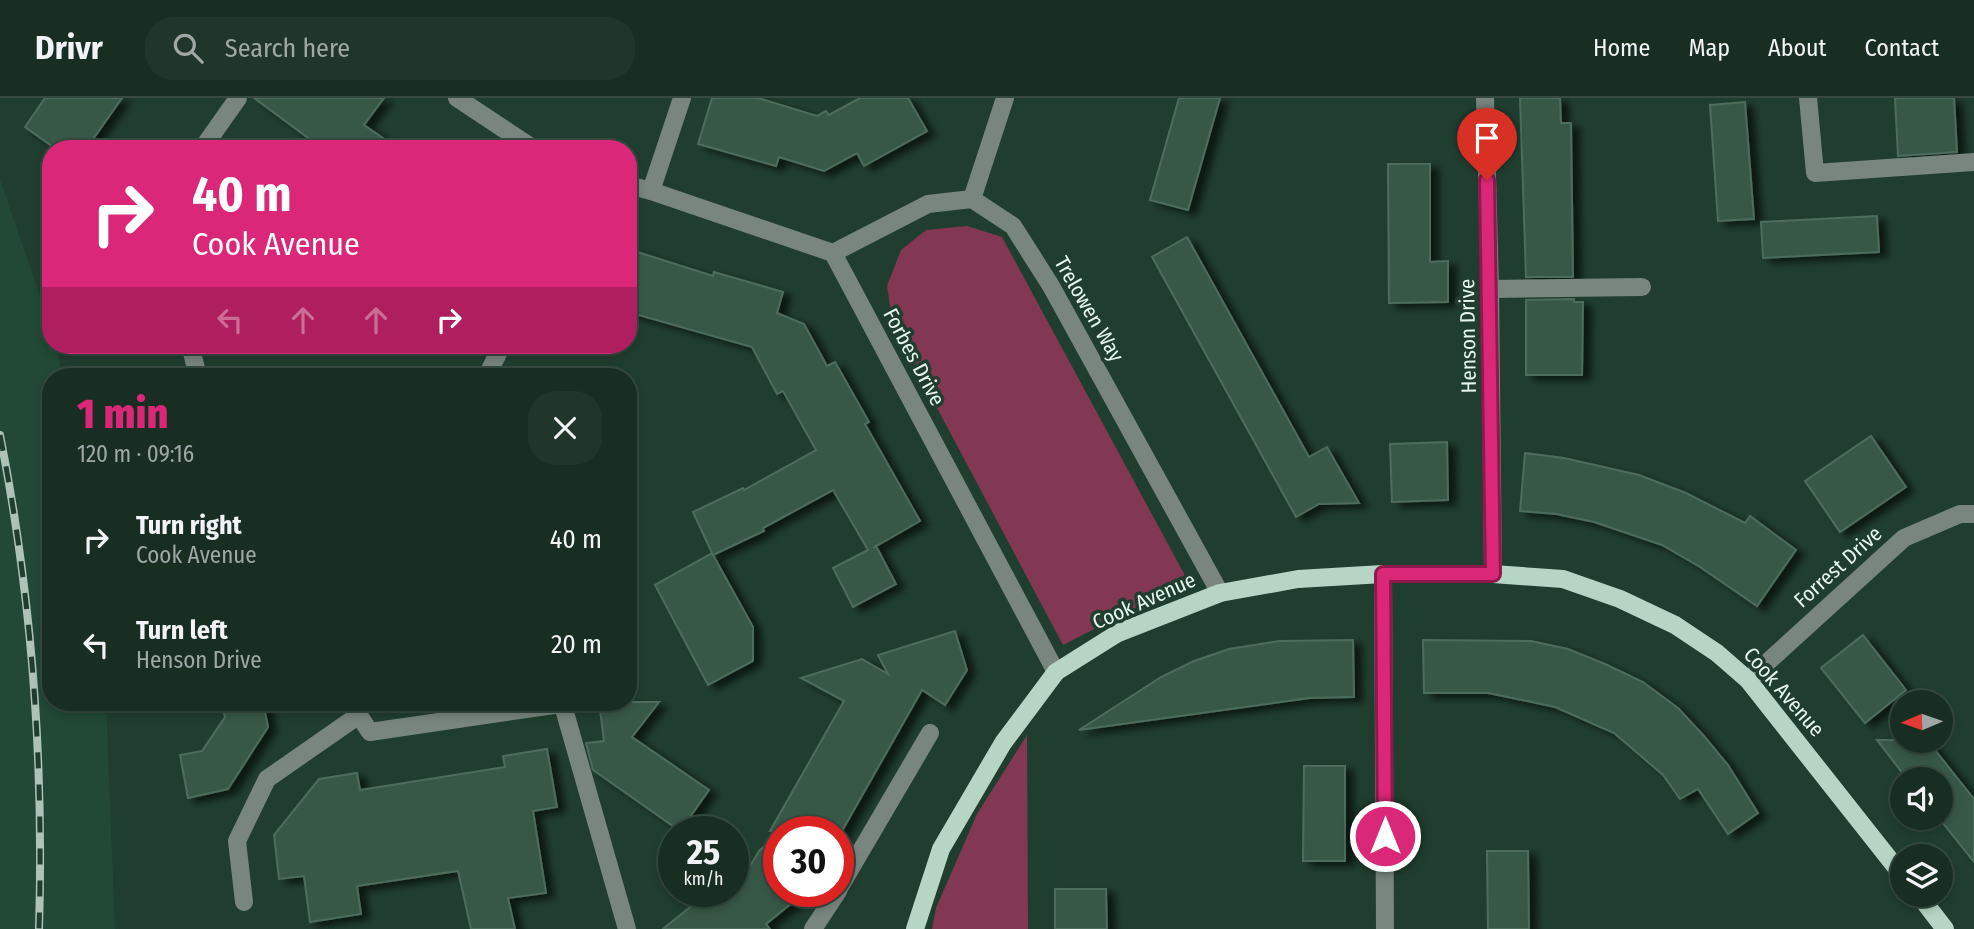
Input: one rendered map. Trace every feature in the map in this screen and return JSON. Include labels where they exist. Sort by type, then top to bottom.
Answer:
[{"type":"main road","name":"Cook Avenue","points":[[915,929],[941,849],[1003,743],[1056,672],[1118,633],[1220,593],[1298,579],[1383,574],[1493,574],[1563,579],[1620,599],[1675,625],[1717,653],[1748,680],[1890,860]]},
{"type":"main road","points":[[1924,907],[1933,929]]},
{"type":"main road","points":[[1927,907],[1945,929]]},
{"type":"street","points":[[208,140],[238,98]]},
{"type":"street","points":[[457,98],[520,140]]},
{"type":"street","points":[[652,191],[682,98]]},
{"type":"street","points":[[637,187],[833,253],[928,204],[972,199],[1005,98]]},
{"type":"street","name":"Henson Drive","points":[[1485,98],[1493,574]]},
{"type":"street","points":[[1808,98],[1815,173],[1974,162]]},
{"type":"street","name":"Trelowen Way","points":[[972,199],[1013,226],[1051,286],[1220,593]]},
{"type":"street","name":"Forbes Drive","points":[[833,253],[1056,672]]},
{"type":"street","points":[[1490,289],[1642,287]]},
{"type":"street","name":"Forrest Drive","points":[[1748,680],[1904,538],[1959,514],[1974,514]]},
{"type":"street","points":[[1383,574],[1385,929]]},
{"type":"street","points":[[244,902],[237,841],[267,779],[350,711]]},
{"type":"street","points":[[356,711],[370,732],[509,711]]},
{"type":"street","points":[[564,711],[627,929]]},
{"type":"street","points":[[854,863],[930,733]]},
{"type":"street","points":[[813,929],[827,907]]},
{"type":"shaded area","points":[[0,179],[42,303],[42,354],[58,354],[60,368],[42,368],[42,711],[106,711],[115,929],[0,929]]},
{"type":"shaded area","points":[[967,226],[1002,237],[1188,581],[1063,645],[893,325],[887,286],[901,250],[926,230]]},
{"type":"shaded area","points":[[1027,735],[1028,929],[932,929],[936,908],[977,814]]},
{"type":"building","points":[[45,98],[122,98],[92,140],[43,140],[25,127]]},
{"type":"building","points":[[254,98],[384,98],[364,125],[386,140],[311,140]]},
{"type":"building","points":[[712,98],[758,98],[817,116],[826,111],[829,115],[860,98],[908,98],[927,131],[864,166],[857,153],[824,171],[779,157],[776,166],[698,144]]},
{"type":"building","points":[[1179,98],[1220,98],[1188,210],[1150,200]]},
{"type":"building","points":[[1520,98],[1560,98],[1561,123],[1571,123],[1573,277],[1526,277]]},
{"type":"building","points":[[1895,98],[1954,98],[1957,152],[1898,156]]},
{"type":"building","points":[[1745,102],[1754,219],[1718,221],[1710,105]]},
{"type":"building","points":[[1388,164],[1430,164],[1430,262],[1448,261],[1448,302],[1389,303]]},
{"type":"building","points":[[1877,216],[1879,252],[1763,258],[1761,222]]},
{"type":"building","points":[[1187,237],[1309,457],[1327,447],[1359,503],[1319,504],[1296,517],[1152,257]]},
{"type":"building","points":[[637,252],[713,276],[714,272],[783,292],[777,313],[804,324],[827,366],[835,362],[869,422],[865,424],[920,521],[876,546],[896,584],[853,607],[833,568],[868,550],[833,490],[763,528],[764,531],[713,555],[753,627],[753,661],[708,685],[655,585],[712,553],[693,512],[743,488],[744,490],[816,450],[783,391],[777,394],[752,347],[637,315]]},
{"type":"building","points":[[1574,299],[1574,302],[1583,302],[1582,375],[1526,375],[1526,300]]},
{"type":"building","points":[[1871,436],[1906,487],[1840,532],[1805,481]]},
{"type":"building","points":[[1447,442],[1448,500],[1392,502],[1390,444]]},
{"type":"building","points":[[1525,453],[1564,458],[1639,475],[1686,493],[1745,523],[1750,516],[1796,550],[1757,606],[1662,545],[1594,522],[1556,514],[1520,511]]},
{"type":"building","points":[[955,631],[967,670],[945,705],[922,690],[850,816],[779,816],[844,701],[801,678],[862,659],[888,674],[878,655]]},
{"type":"building","points":[[1863,635],[1906,690],[1890,690],[1890,703],[1865,723],[1821,668]]},
{"type":"building","points":[[1353,640],[1354,697],[1310,698],[1079,730],[1161,677],[1194,661],[1229,649],[1279,641]]},
{"type":"building","points":[[1423,640],[1531,641],[1568,649],[1643,682],[1678,708],[1704,736],[1728,765],[1758,813],[1728,834],[1698,789],[1680,799],[1663,775],[1614,733],[1555,707],[1488,693],[1424,693]]},
{"type":"building","points":[[637,702],[659,702],[632,737],[709,790],[691,816],[659,816],[593,770],[586,743],[604,741],[600,711],[637,711]]},
{"type":"building","points":[[223,711],[265,711],[268,727],[228,789],[188,798],[180,755],[202,751],[225,717]]},
{"type":"building","points":[[1877,740],[1890,740],[1890,753],[1937,753],[1949,767],[1898,767]]},
{"type":"building","points":[[547,749],[557,807],[533,811],[546,893],[508,898],[515,929],[471,929],[458,871],[357,886],[361,914],[310,922],[304,876],[279,879],[274,835],[319,779],[357,773],[360,790],[505,767],[503,756]]},
{"type":"building","points":[[1304,766],[1345,766],[1345,861],[1303,861]]},
{"type":"building","points":[[1953,773],[1974,799],[1974,862],[1948,830],[1953,830]]},
{"type":"building","points":[[763,848],[763,907],[787,907],[766,924],[770,929],[663,929],[690,907],[749,907],[749,868]]},
{"type":"building","points":[[1487,851],[1528,851],[1529,929],[1488,929]]},
{"type":"building","points":[[1055,889],[1106,889],[1107,929],[1055,929]]},
{"type":"railway","points":[[0,435],[20,557],[33,681],[40,805],[39,929]]},
{"type":"route","points":[[1385,836],[1383,574],[1493,574],[1487,180]]}]
